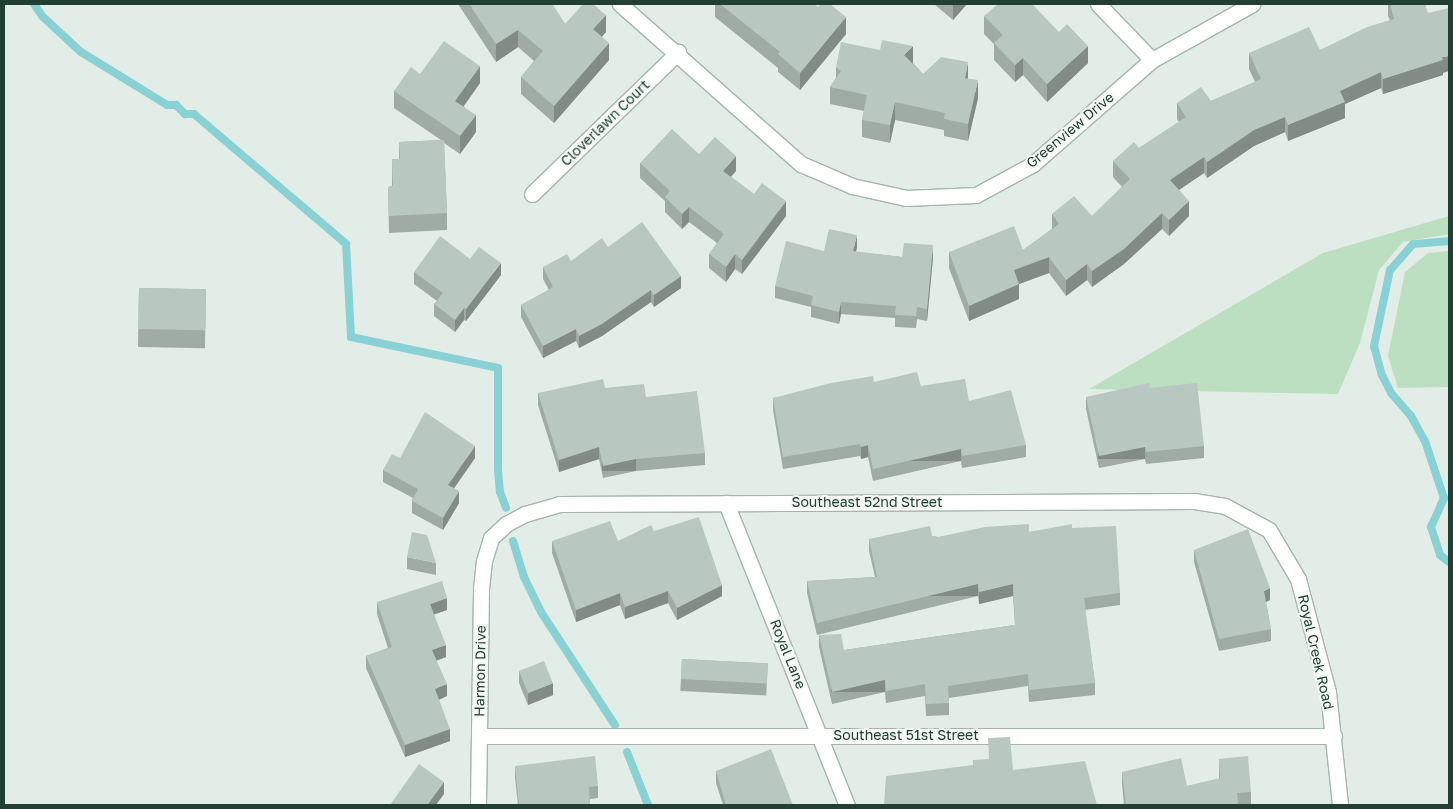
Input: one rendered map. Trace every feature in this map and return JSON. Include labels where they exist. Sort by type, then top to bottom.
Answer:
[{"type":"street","name":"Greenview Drive","points":[[620,4],[678,52],[801,164],[852,186],[906,198],[976,195],[1033,164],[1152,60],[1252,4]]},
{"type":"street","points":[[1098,4],[1152,60]]},
{"type":"street","name":"Cloverlawn Court","points":[[532,194],[678,52]]},
{"type":"street","name":"Southeast 52nd Street","points":[[491,538],[513,520],[559,504],[1194,501],[1225,506],[1250,518]]},
{"type":"street","name":"Royal Lane","points":[[726,503],[821,735],[847,805]]},
{"type":"street","name":"Royal Creek Road","points":[[1250,518],[1269,530],[1298,579],[1328,692],[1340,805]]},
{"type":"street","name":"Harmon Drive","points":[[478,805],[481,589],[491,538]]},
{"type":"street","name":"Southeast 51st Street","points":[[479,736],[1334,736]]},
{"type":"green space","points":[[1449,216],[1449,234],[1403,242],[1379,270],[1360,343],[1338,394],[1089,389],[1323,253]]},
{"type":"green space","points":[[1449,251],[1449,387],[1398,388],[1388,356],[1405,272],[1428,253]]},
{"type":"building","points":[[469,4],[552,4],[565,24],[583,4],[593,4],[606,15],[593,29],[609,43],[554,106],[521,77],[543,51],[518,30],[496,44]]},
{"type":"building","points":[[720,4],[814,4],[818,7],[821,4],[830,4],[846,17],[800,73],[778,54],[780,52]]},
{"type":"building","points":[[998,4],[1032,4],[1059,32],[1067,24],[1088,46],[1047,84],[1023,58],[1015,65],[994,43],[1003,35],[984,16]]},
{"type":"building","points":[[1390,4],[1425,4],[1428,13],[1449,8],[1449,56],[1442,57],[1443,60],[1383,79],[1381,72],[1340,91],[1345,102],[1288,125],[1285,117],[1254,130],[1207,162],[1204,157],[1170,180],[1189,201],[1169,220],[1162,213],[1124,249],[1092,271],[1087,264],[1066,280],[1049,257],[1014,270],[1019,284],[969,306],[949,252],[1014,226],[1023,250],[1059,224],[1052,214],[1074,196],[1092,216],[1130,179],[1113,161],[1134,142],[1139,148],[1186,117],[1177,103],[1201,87],[1211,101],[1261,79],[1249,53],[1309,27],[1320,50],[1367,27],[1394,19]]},
{"type":"building","points":[[882,40],[913,46],[904,55],[923,74],[941,57],[968,62],[965,78],[978,80],[968,124],[944,119],[945,113],[895,102],[890,125],[862,120],[867,95],[830,87],[841,71],[836,67],[841,42],[880,50]]},
{"type":"building","points":[[444,41],[480,66],[455,101],[476,115],[460,136],[394,91],[411,67],[420,74]]},
{"type":"building","points":[[672,129],[699,154],[715,137],[736,156],[723,171],[754,194],[762,183],[786,201],[742,260],[735,254],[726,267],[709,254],[724,234],[689,207],[682,214],[665,197],[670,191],[640,163]]},
{"type":"building","points":[[444,140],[447,213],[389,216],[388,187],[393,186],[392,159],[400,159],[399,142]]},
{"type":"building","points":[[642,222],[681,276],[654,295],[651,290],[602,324],[579,336],[576,329],[543,346],[521,305],[553,287],[543,267],[567,254],[571,261],[602,238],[608,247]]},
{"type":"building","points":[[829,229],[857,235],[853,251],[902,257],[904,243],[933,245],[927,309],[917,307],[916,316],[895,315],[896,306],[841,302],[839,312],[811,305],[813,296],[775,286],[786,241],[824,251]]},
{"type":"building","points":[[440,236],[470,259],[479,247],[501,263],[466,309],[464,308],[455,320],[434,304],[443,293],[414,272]]},
{"type":"building","points":[[139,288],[206,289],[205,330],[138,329]]},
{"type":"building","points":[[917,372],[921,386],[965,379],[969,401],[1011,390],[1026,445],[962,456],[961,449],[873,469],[868,445],[861,447],[860,444],[783,457],[773,398],[831,383],[873,376],[874,382]]},
{"type":"building","points":[[603,379],[605,388],[644,384],[646,397],[697,391],[705,453],[636,459],[603,466],[599,447],[559,460],[538,393]]},
{"type":"building","points":[[1149,383],[1150,388],[1197,383],[1204,446],[1146,452],[1145,447],[1099,456],[1086,397]]},
{"type":"building","points":[[425,412],[475,446],[448,485],[459,491],[443,518],[412,501],[418,489],[383,470],[392,454],[400,458]]},
{"type":"building","points":[[699,517],[722,585],[677,608],[668,591],[625,607],[620,593],[576,610],[552,541],[610,521],[618,541],[651,525],[654,531]]},
{"type":"building","points":[[1029,524],[1029,532],[1072,524],[1072,528],[1116,526],[1120,593],[1084,598],[1095,683],[1029,690],[1028,674],[948,686],[949,703],[926,704],[925,684],[886,691],[885,680],[832,692],[819,635],[841,634],[844,650],[1015,625],[1013,584],[979,592],[978,584],[817,623],[807,581],[877,577],[869,539],[930,526],[932,536],[938,537],[985,527]]},
{"type":"building","points":[[1248,529],[1270,588],[1264,591],[1271,629],[1219,639],[1194,550]]},
{"type":"building","points":[[412,532],[427,535],[436,563],[407,557]]},
{"type":"building","points":[[442,581],[447,598],[430,604],[446,645],[432,650],[447,684],[435,689],[450,729],[405,745],[366,656],[392,647],[377,602]]},
{"type":"building","points":[[682,659],[768,664],[767,683],[681,679]]},
{"type":"building","points":[[544,661],[553,683],[528,693],[519,671]]},
{"type":"building","points":[[1010,737],[1013,770],[1085,761],[1097,805],[884,805],[886,776],[973,765],[973,760],[989,759],[988,738]]},
{"type":"building","points":[[771,749],[793,805],[726,805],[716,771]]},
{"type":"building","points":[[595,756],[598,786],[589,787],[590,805],[519,805],[515,766]]},
{"type":"building","points":[[1248,756],[1251,792],[1237,793],[1238,805],[1126,805],[1122,772],[1181,758],[1187,786],[1220,778],[1219,759]]},
{"type":"building","points":[[419,764],[444,782],[427,805],[390,805]]},
{"type":"waterway","points":[[34,4],[42,16],[81,52],[167,105],[176,105],[185,114],[194,114],[346,244],[351,337],[498,368],[498,470],[500,492],[506,508]]},
{"type":"waterway","points":[[1449,241],[1413,244],[1390,270],[1374,346],[1382,375],[1391,393],[1411,416],[1425,441],[1444,498],[1431,527],[1440,555],[1449,562]]},
{"type":"waterway","points":[[513,541],[524,577],[541,612],[615,725]]},
{"type":"waterway","points":[[627,752],[648,805]]}]
